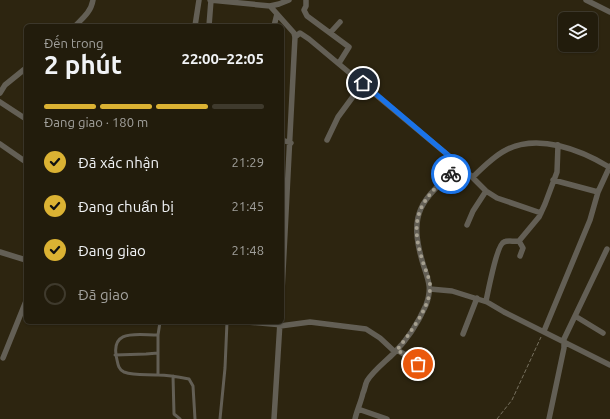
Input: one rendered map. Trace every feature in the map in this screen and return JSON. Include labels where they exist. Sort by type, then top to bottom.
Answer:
[{"type":"street","points":[[77,24],[92,7],[93,0]]},
{"type":"street","points":[[195,24],[199,0]]},
{"type":"street","points":[[209,24],[210,0],[270,6],[289,0]]},
{"type":"street","points":[[306,0],[304,10],[307,16],[350,47],[339,63]]},
{"type":"street","points":[[586,0],[610,12]]},
{"type":"street","points":[[270,6],[294,33],[295,37],[291,143],[284,235]]},
{"type":"street","points":[[274,24],[277,14]]},
{"type":"street","points":[[330,33],[340,22]]},
{"type":"street","points":[[295,37],[300,33],[304,35],[339,63],[461,166],[486,191],[496,198],[541,213]]},
{"type":"street","points":[[0,93],[5,86],[24,70]]},
{"type":"street","points":[[327,140],[338,117],[363,83]]},
{"type":"street","points":[[0,102],[24,118]]},
{"type":"street","points":[[284,141],[291,143]]},
{"type":"street","points":[[473,177],[489,162],[507,150],[533,143],[558,145],[610,167],[598,192],[590,220],[544,331]]},
{"type":"street","points":[[0,144],[24,161]]},
{"type":"street","points":[[486,301],[495,262],[501,244],[505,241],[519,241],[541,213],[557,172],[558,145]]},
{"type":"street","points":[[355,419],[366,382],[396,351],[420,316],[426,303],[430,289],[418,248],[416,236],[417,222],[423,204],[434,188],[461,166]]},
{"type":"street","points":[[553,180],[598,192]]},
{"type":"street","points":[[467,225],[473,211],[486,191]]},
{"type":"street","points":[[519,241],[523,248],[520,256]]},
{"type":"street","points":[[549,419],[565,347],[564,339],[608,249]]},
{"type":"street","points":[[0,252],[24,259]]},
{"type":"street","points":[[430,289],[452,292],[486,301],[504,312],[610,365]]},
{"type":"street","points":[[463,334],[477,298]]},
{"type":"street","points":[[3,358],[24,306]]},
{"type":"street","points":[[575,316],[603,333]]},
{"type":"street","points":[[284,324],[310,322],[366,329],[396,351],[416,361],[419,367]]},
{"type":"street","points":[[274,419],[280,324]]},
{"type":"street","points":[[358,409],[387,419]]},
{"type":"lane","points":[[158,375],[158,335],[160,324]]},
{"type":"lane","points":[[220,416],[228,324]]},
{"type":"lane","points":[[158,335],[128,335],[120,337],[117,341],[115,355],[118,368],[124,372],[145,375],[173,376],[189,379],[194,386],[195,419]]},
{"type":"lane","points":[[115,355],[158,353]]},
{"type":"lane","points":[[173,376],[174,414],[180,419]]},
{"type":"path","points":[[498,419],[512,400],[544,331]]},
{"type":"way so far","points":[[418,364],[416,361],[397,350],[420,316],[430,289],[418,248],[416,231],[417,222],[427,197],[434,188],[451,174]]},
{"type":"route","points":[[363,83],[461,166],[451,174]]}]
